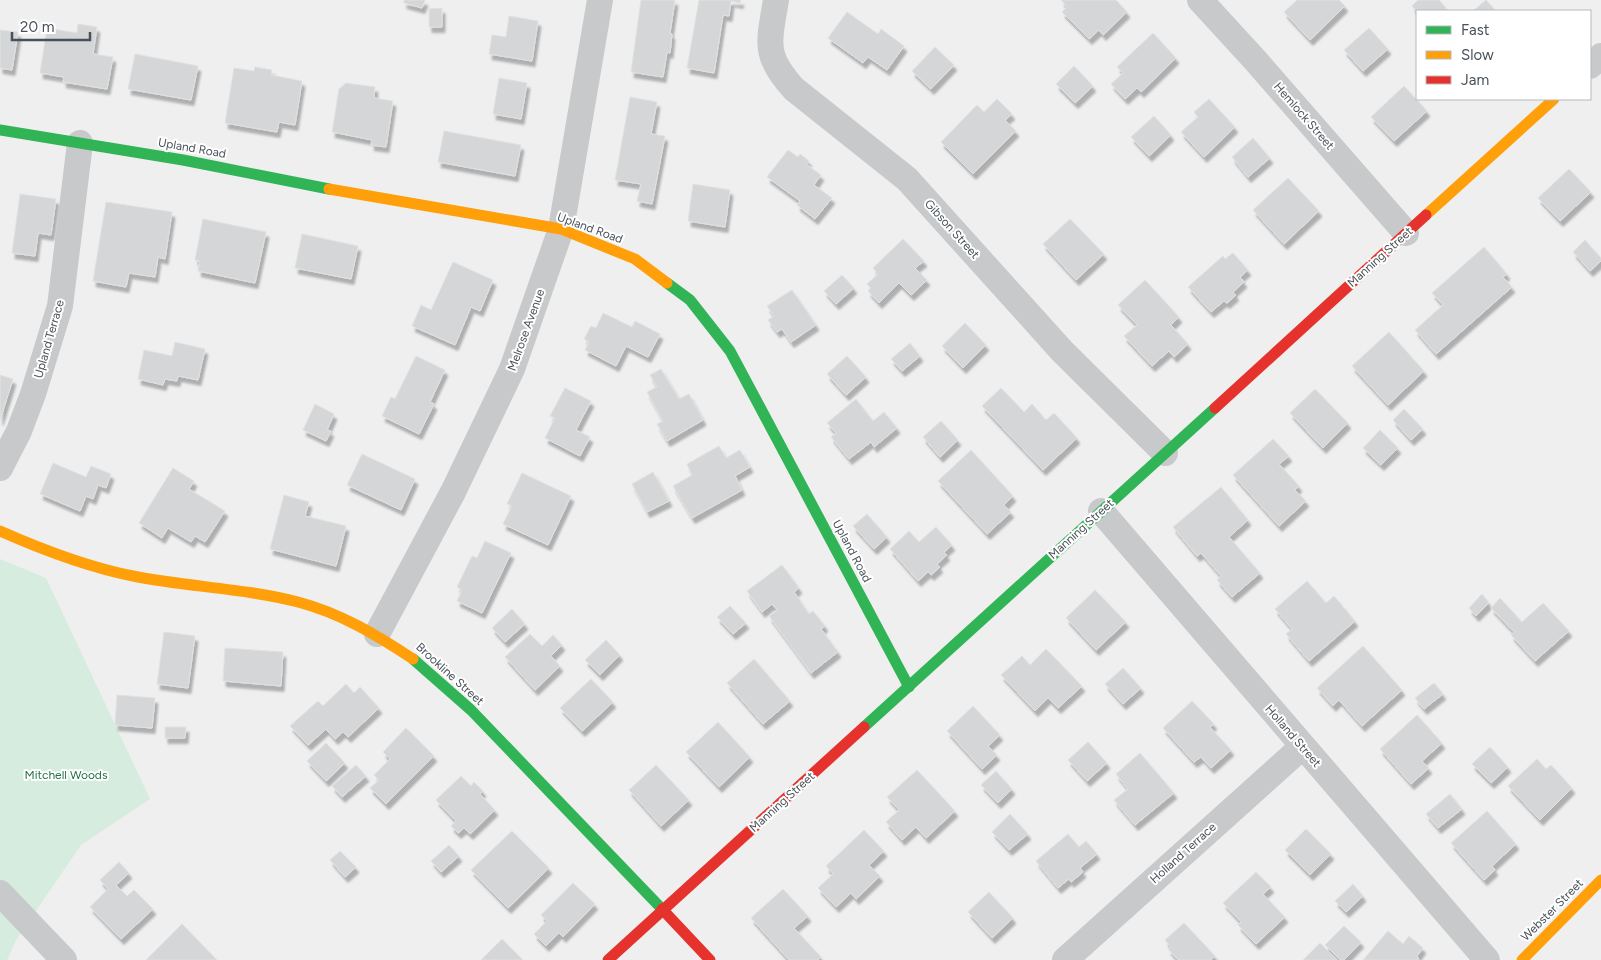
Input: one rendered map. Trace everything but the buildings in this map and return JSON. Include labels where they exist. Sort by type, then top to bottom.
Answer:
[{"type":"street","name":"Melrose Avenue","points":[[376,634],[453,492],[512,369],[562,229],[600,0]]},
{"type":"street","name":"Gibson Street","points":[[776,0],[769,41],[771,57],[778,72],[794,89],[907,178],[1062,351],[1165,453]]},
{"type":"street","name":"Hemlock Street","points":[[1200,0],[1406,233]]},
{"type":"street","points":[[1591,65],[1601,56]]},
{"type":"street","name":"Manning Street","points":[[608,960],[1553,100]]},
{"type":"street","name":"Upland Road","points":[[0,130],[184,160],[403,203],[562,229],[635,259],[690,300],[730,351],[909,687]]},
{"type":"street","name":"Upland Terrace","points":[[0,468],[19,431],[33,394],[60,306],[80,143]]},
{"type":"street","name":"Holland Street","points":[[1101,511],[1487,960]]},
{"type":"street","name":"Brookline Street","points":[[0,531],[51,553],[120,574],[286,600],[316,608],[376,634],[411,656],[468,707],[710,960]]},
{"type":"street","name":"Holland Terrace","points":[[1064,960],[1302,747]]},
{"type":"street","name":"Webster Street","points":[[1522,960],[1601,880]]},
{"type":"street","points":[[0,893],[64,960]]},
{"type":"green space","name":"Mitchell Woods","points":[[0,559],[46,578],[150,799],[81,845],[16,940],[7,960],[0,960]]},
{"type":"traffic: fast","points":[[0,130],[183,160],[329,189]]},
{"type":"traffic: fast","points":[[667,283],[690,300],[730,351],[909,687]]},
{"type":"traffic: fast","points":[[864,727],[1215,408]]},
{"type":"traffic: fast","points":[[413,659],[471,710],[662,909]]},
{"type":"traffic: slow","points":[[1426,215],[1553,100]]},
{"type":"traffic: slow","points":[[329,189],[561,229],[635,259],[667,283]]},
{"type":"traffic: slow","points":[[0,531],[32,545],[99,568],[153,580],[278,597],[298,602],[329,612],[358,626],[413,659]]},
{"type":"traffic: slow","points":[[1522,960],[1601,880]]},
{"type":"traffic: jam","points":[[1215,408],[1426,215]]},
{"type":"traffic: jam","points":[[608,960],[864,727]]},
{"type":"traffic: jam","points":[[662,909],[710,960]]}]
